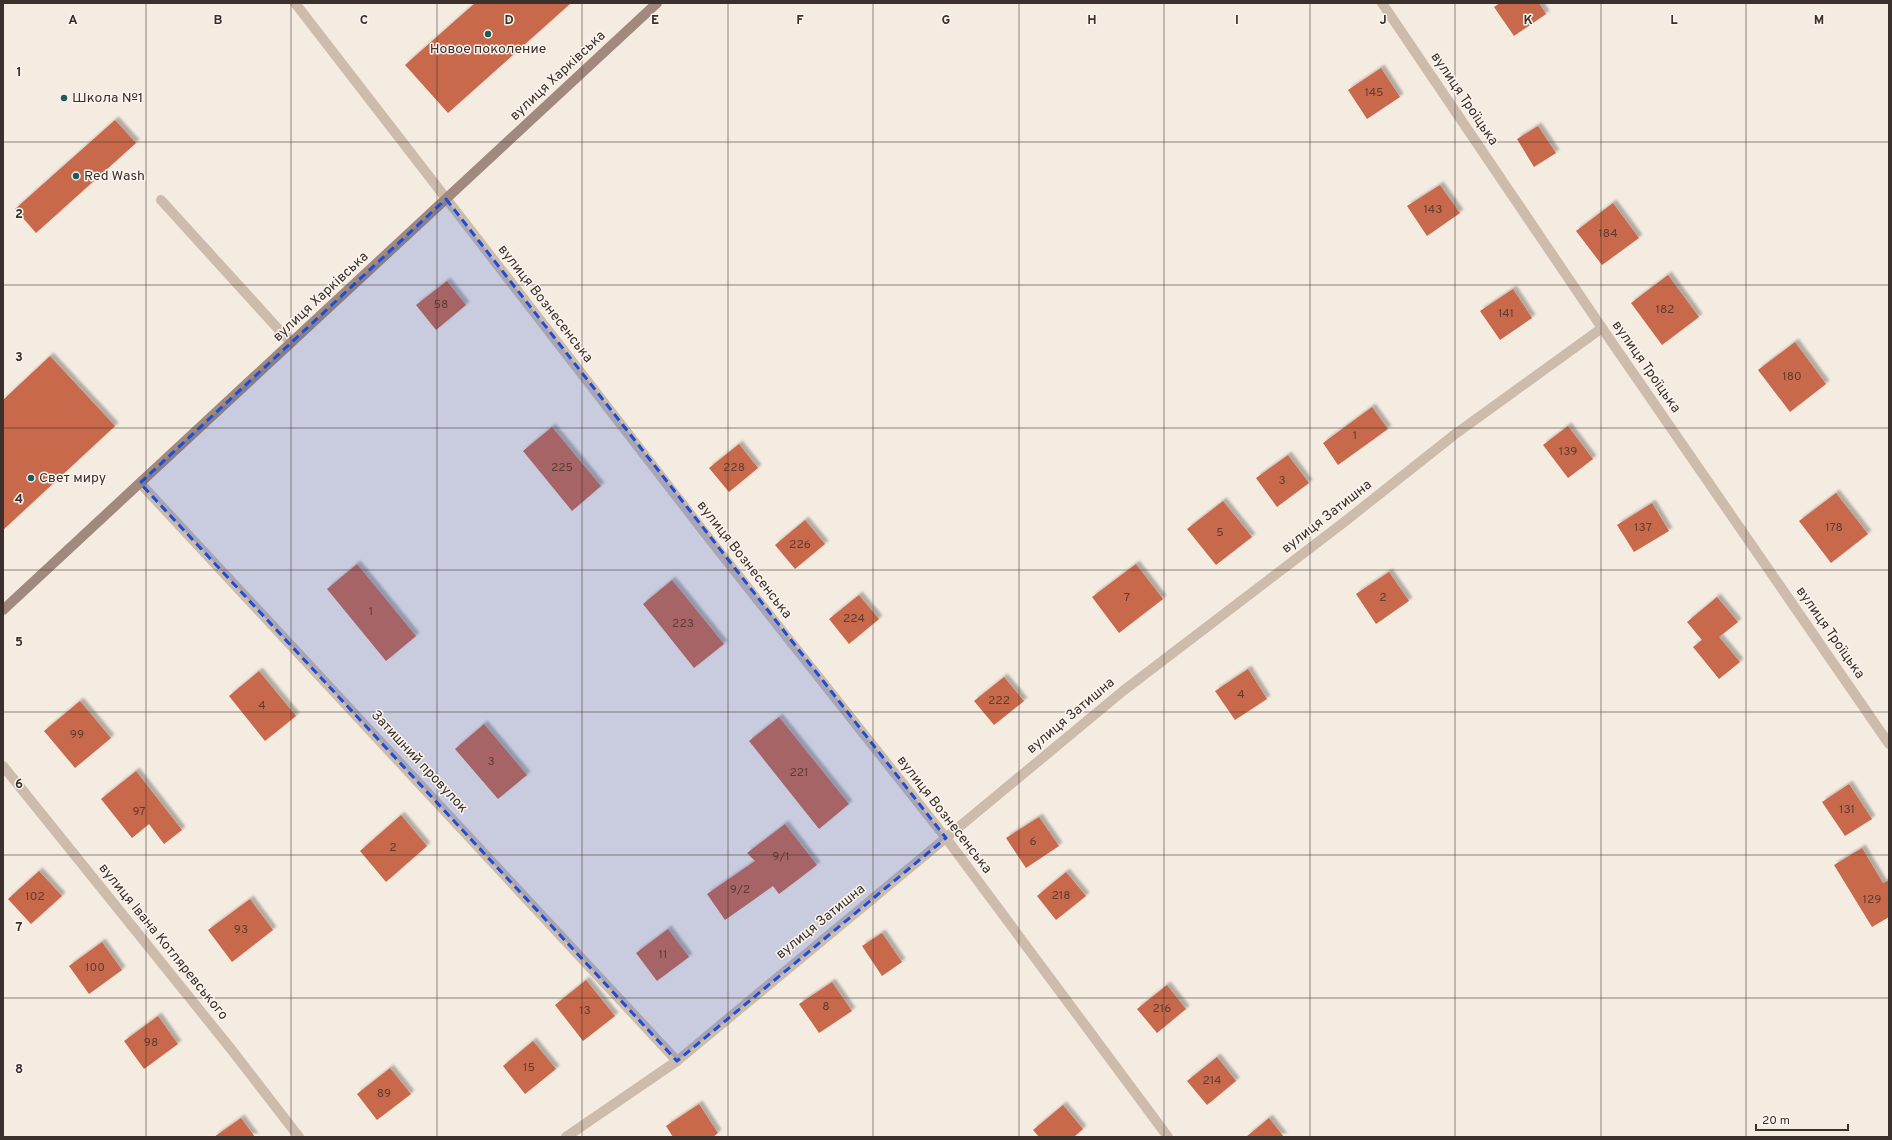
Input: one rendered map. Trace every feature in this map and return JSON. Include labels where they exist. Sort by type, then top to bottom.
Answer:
[{"type":"street","name":"вулиця Вознесенська","points":[[295,3],[711,541],[946,838],[1168,1137]]},
{"type":"street","name":"вулиця Харківська","points":[[3,610],[657,3]]},
{"type":"street","name":"вулиця Троїцька","points":[[1382,3],[1602,328],[1889,744]]},
{"type":"street","points":[[161,200],[291,343]]},
{"type":"street","name":"вулиця Затишна","points":[[566,1137],[677,1061],[801,956],[1123,691],[1344,523],[1454,435],[1602,328]]},
{"type":"street","name":"Затишний провулок","points":[[140,483],[677,1061]]},
{"type":"street","name":"вулиця Івана Котляревського","points":[[3,766],[231,1049],[299,1137]]},
{"type":"highlighted area","points":[[446,199],[946,838],[677,1061],[140,483]]},
{"type":"building","name":"Новое поколение","points":[[475,3],[571,3],[448,113],[405,65]]},
{"type":"building","points":[[1500,3],[1539,3],[1546,14],[1514,36],[1494,7]]},
{"type":"building","points":[[1381,68],[1400,97],[1367,119],[1348,90]]},
{"type":"building","name":"Red Wash","points":[[115,120],[136,143],[36,233],[15,209]]},
{"type":"building","points":[[1538,126],[1556,153],[1534,167],[1517,139]]},
{"type":"building","points":[[1440,185],[1460,213],[1427,236],[1407,206]]},
{"type":"building","points":[[1613,203],[1639,238],[1602,265],[1576,231]]},
{"type":"building","points":[[1668,275],[1699,317],[1662,345],[1631,303]]},
{"type":"building","points":[[447,281],[466,305],[436,330],[416,305]]},
{"type":"building","points":[[1513,289],[1532,318],[1500,340],[1480,311]]},
{"type":"building","points":[[1795,342],[1826,384],[1790,412],[1758,370]]},
{"type":"building","name":"Свет миру","points":[[50,356],[115,426],[3,530],[3,400]]},
{"type":"building","points":[[1372,407],[1388,429],[1338,465],[1323,443]]},
{"type":"building","points":[[1568,426],[1593,459],[1568,478],[1543,445]]},
{"type":"building","points":[[552,427],[601,486],[572,511],[523,451]]},
{"type":"building","points":[[739,444],[758,468],[729,492],[709,468]]},
{"type":"building","points":[[1288,455],[1309,483],[1277,507],[1256,478]]},
{"type":"building","points":[[1836,493],[1868,534],[1831,563],[1799,521]]},
{"type":"building","points":[[1223,501],[1252,537],[1216,565],[1187,529]]},
{"type":"building","points":[[1652,503],[1669,531],[1634,552],[1617,525]]},
{"type":"building","points":[[805,520],[825,544],[795,569],[775,545]]},
{"type":"building","points":[[357,564],[416,636],[386,661],[327,589]]},
{"type":"building","points":[[1136,564],[1163,599],[1119,633],[1092,597]]},
{"type":"building","points":[[1389,572],[1409,601],[1376,624],[1356,594]]},
{"type":"building","points":[[672,580],[724,644],[694,668],[643,604]]},
{"type":"building","points":[[859,595],[879,619],[849,644],[829,619]]},
{"type":"building","points":[[1717,597],[1738,622],[1719,637],[1740,662],[1719,679],[1693,647],[1702,640],[1687,622]]},
{"type":"building","points":[[1248,669],[1267,699],[1235,720],[1215,691]]},
{"type":"building","points":[[259,671],[296,716],[265,741],[229,696]]},
{"type":"building","points":[[1004,677],[1024,701],[994,725],[974,701]]},
{"type":"building","points":[[80,701],[111,738],[75,768],[44,731]]},
{"type":"building","points":[[779,717],[849,804],[819,829],[749,741]]},
{"type":"building","points":[[484,724],[527,775],[498,799],[455,749]]},
{"type":"building","points":[[136,771],[182,830],[164,844],[149,824],[132,838],[101,799]]},
{"type":"building","points":[[1849,784],[1872,819],[1845,836],[1822,802]]},
{"type":"building","points":[[401,815],[427,846],[386,882],[360,851]]},
{"type":"building","points":[[1039,817],[1059,846],[1026,868],[1006,838]]},
{"type":"building","points":[[785,824],[817,865],[779,894],[773,886],[725,920],[707,894],[755,861],[747,853]]},
{"type":"building","points":[[1862,848],[1883,883],[1889,880],[1889,917],[1872,927],[1834,865]]},
{"type":"building","points":[[39,871],[62,896],[31,924],[8,899]]},
{"type":"building","points":[[1066,872],[1086,896],[1056,920],[1037,896]]},
{"type":"building","points":[[250,899],[273,930],[232,962],[208,930]]},
{"type":"building","points":[[668,929],[689,957],[657,981],[636,953]]},
{"type":"building","points":[[882,933],[902,962],[882,976],[862,946]]},
{"type":"building","points":[[102,942],[122,970],[89,994],[69,966]]},
{"type":"building","points":[[586,980],[615,1016],[583,1041],[555,1005]]},
{"type":"building","points":[[832,982],[852,1011],[819,1033],[799,1004]]},
{"type":"building","points":[[1167,985],[1186,1009],[1157,1033],[1137,1009]]},
{"type":"building","points":[[158,1016],[178,1044],[144,1069],[124,1041]]},
{"type":"building","points":[[533,1041],[556,1069],[525,1094],[503,1066]]},
{"type":"building","points":[[1217,1057],[1236,1081],[1207,1105],[1187,1081]]},
{"type":"building","points":[[390,1068],[411,1094],[377,1120],[357,1094]]},
{"type":"building","points":[[699,1104],[718,1133],[713,1137],[673,1137],[666,1126]]},
{"type":"building","points":[[1063,1105],[1083,1129],[1074,1137],[1039,1137],[1033,1130]]},
{"type":"building","points":[[241,1118],[255,1137],[214,1137]]},
{"type":"building","points":[[1269,1118],[1284,1137],[1246,1137]]},
{"type":"place","name":"Новое поколение","points":[[488,34]]},
{"type":"place","name":"Школа №1","points":[[64,98]]},
{"type":"place","name":"Red Wash","points":[[76,176]]},
{"type":"place","name":"Свет миру","points":[[31,478]]}]
